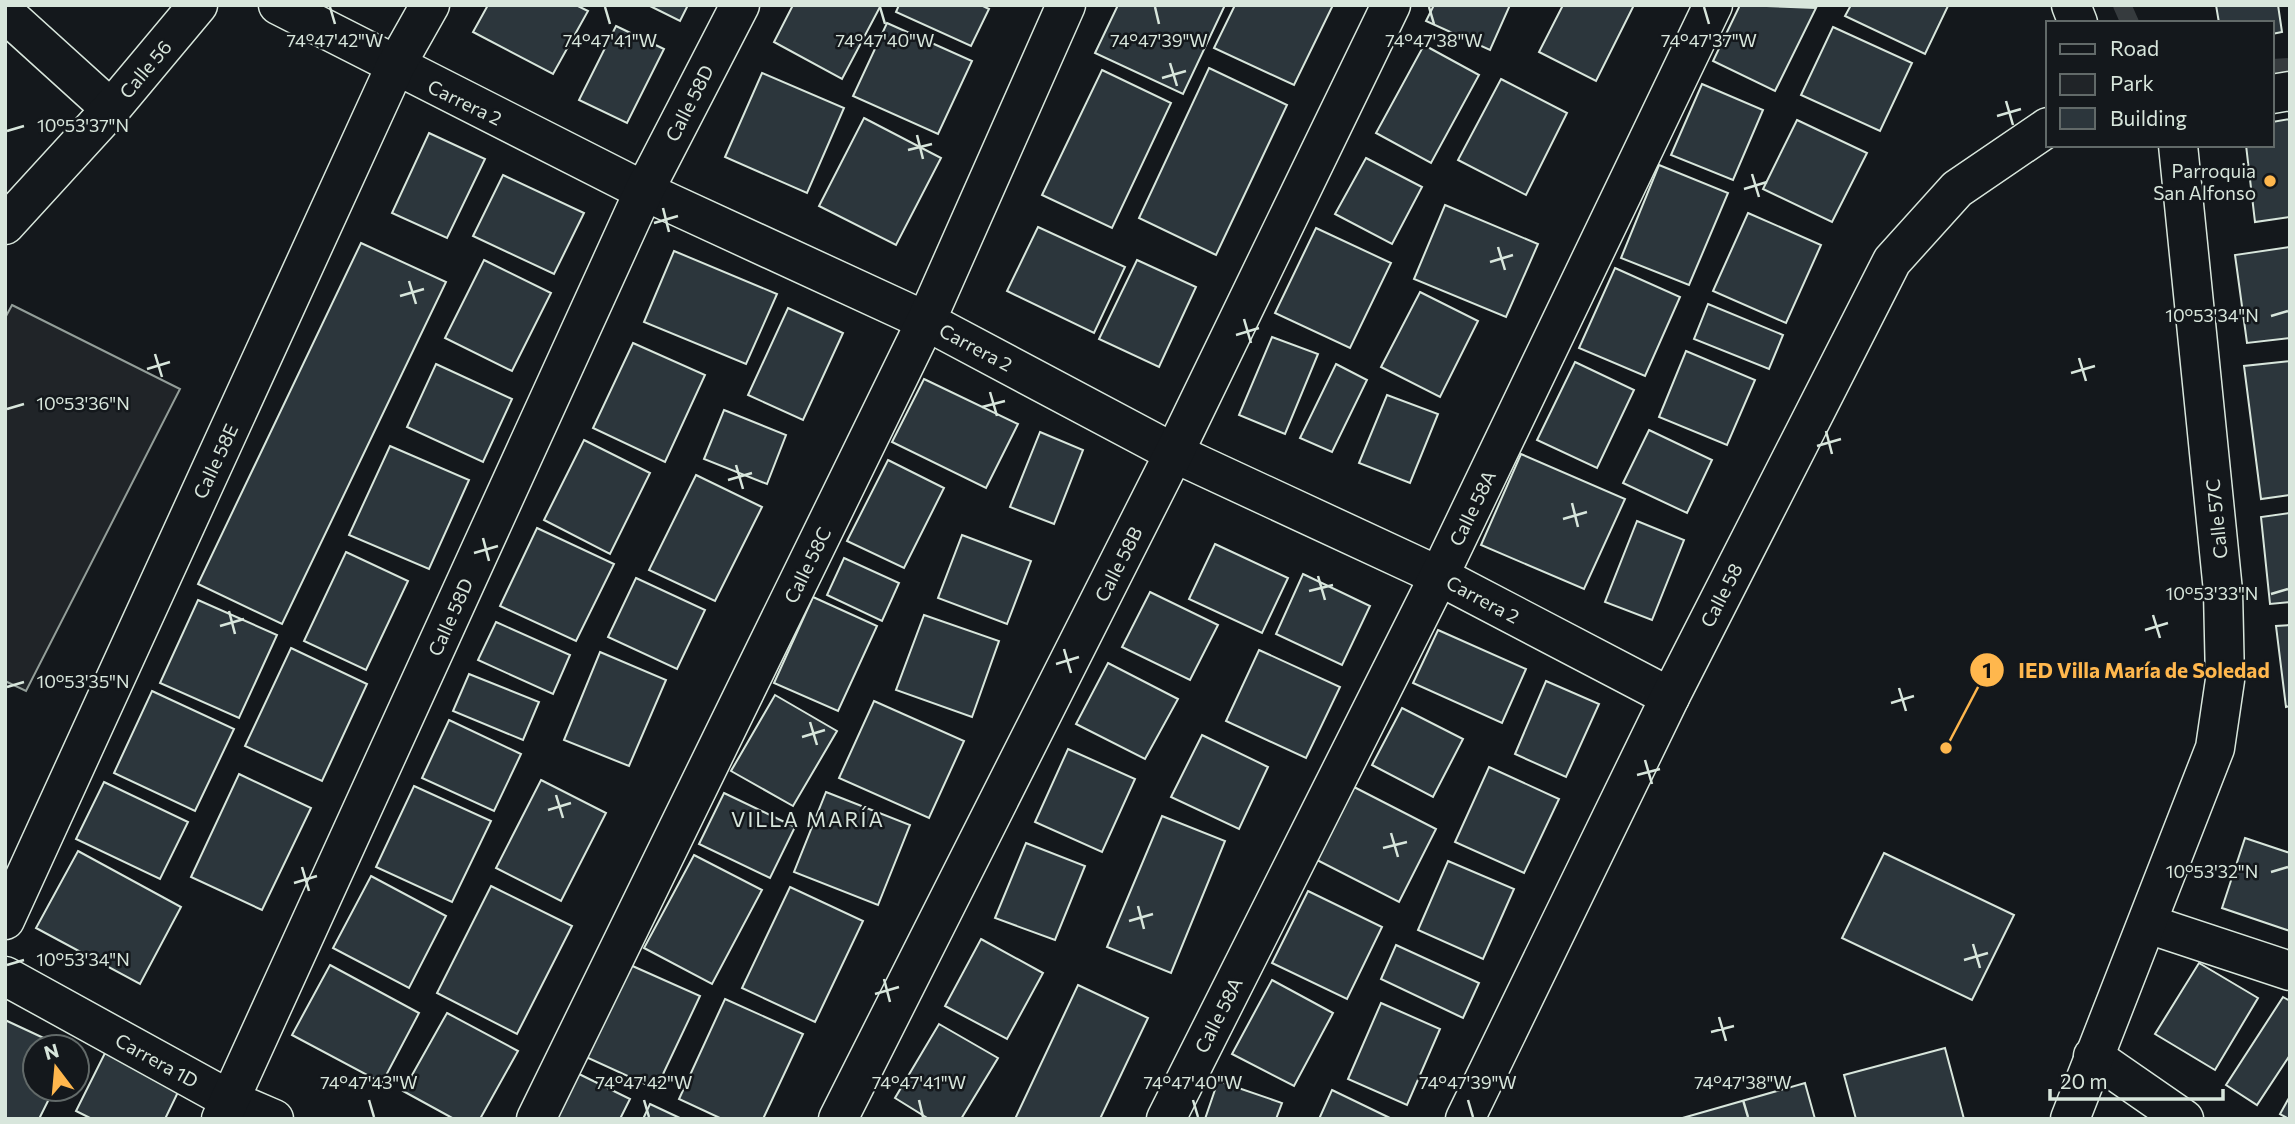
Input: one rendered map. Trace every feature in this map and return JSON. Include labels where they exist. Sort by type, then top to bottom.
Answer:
[{"type":"street","name":"Calle 56","points":[[5,225],[111,109],[198,5]]},
{"type":"street","name":"Carrera 2","points":[[278,5],[395,67],[644,191],[926,321],[1174,453],[1439,576],[1670,697]]},
{"type":"street","name":"Calle 58E","points":[[5,920],[395,67],[430,5]]},
{"type":"street","name":"Calle 58D","points":[[226,1109],[644,191],[740,5]]},
{"type":"street","name":"Calle 58C","points":[[537,1119],[926,321],[1066,5]]},
{"type":"street","name":"Calle 58B","points":[[838,1119],[1174,453],[1391,5]]},
{"type":"street","name":"Calle 58A","points":[[1166,1119],[1439,576],[1713,5]]},
{"type":"street","points":[[5,13],[111,109]]},
{"type":"street","name":"Calle 58","points":[[1465,1119],[1670,697],[1892,261],[1957,189],[2046,128]]},
{"type":"street","name":"Calle 57C","points":[[2070,1119],[2215,748],[2225,680],[2223,592],[2178,147]]},
{"type":"street","points":[[2148,924],[2290,971]]},
{"type":"street","name":"Carrera 1D","points":[[5,976],[226,1109],[274,1119]]},
{"type":"street","points":[[2093,1056],[2184,1119]]},
{"type":"green space","points":[[12,305],[180,389],[26,691],[5,681],[5,318]]},
{"type":"building","points":[[488,5],[576,5],[588,11],[553,74],[473,32]]},
{"type":"building","points":[[648,5],[688,5],[680,21]]},
{"type":"building","points":[[793,5],[881,5],[842,79],[774,42]]},
{"type":"building","points":[[899,5],[981,5],[989,9],[971,46],[896,12]]},
{"type":"building","points":[[1118,5],[1225,5],[1183,94],[1095,53]]},
{"type":"building","points":[[1235,5],[1333,5],[1294,85],[1214,48]]},
{"type":"building","points":[[1434,5],[1510,5],[1490,50],[1426,21]]},
{"type":"building","points":[[1563,5],[1634,5],[1596,81],[1539,52]]},
{"type":"building","points":[[1740,5],[1816,8],[1775,91],[1713,61]]},
{"type":"building","points":[[1851,5],[1948,6],[1925,54],[1845,16]]},
{"type":"building","points":[[2216,5],[2278,5],[2282,32],[2274,34],[2274,21],[2219,21]]},
{"type":"building","points":[[887,23],[972,61],[938,134],[853,96]]},
{"type":"building","points":[[616,26],[664,49],[627,123],[579,100]]},
{"type":"building","points":[[1833,27],[1912,63],[1880,131],[1801,95]]},
{"type":"building","points":[[1424,45],[1479,75],[1431,163],[1376,133]]},
{"type":"building","points":[[1209,68],[1287,105],[1216,255],[1139,218]]},
{"type":"building","points":[[1102,70],[1171,103],[1112,228],[1042,195]]},
{"type":"building","points":[[762,73],[844,108],[807,193],[725,157]]},
{"type":"building","points":[[1501,79],[1567,113],[1526,195],[1458,160]]},
{"type":"building","points":[[1702,84],[1763,110],[1733,180],[1671,155]]},
{"type":"building","points":[[864,118],[941,158],[896,245],[819,206]]},
{"type":"building","name":"Parroquia San Alfonso","points":[[2290,119],[2290,217],[2255,222],[2246,147],[2274,147],[2274,122]]},
{"type":"building","points":[[1797,120],[1867,153],[1832,222],[1763,189]]},
{"type":"building","points":[[429,133],[485,159],[447,238],[392,213]]},
{"type":"building","points":[[1366,158],[1422,187],[1392,244],[1335,214]]},
{"type":"building","points":[[1659,165],[1728,193],[1689,285],[1621,258]]},
{"type":"building","points":[[503,175],[584,213],[554,274],[473,236]]},
{"type":"building","points":[[1445,205],[1538,244],[1506,317],[1414,279]]},
{"type":"building","points":[[1748,213],[1821,245],[1786,323],[1713,291]]},
{"type":"building","points":[[1038,227],[1125,267],[1094,333],[1007,291]]},
{"type":"building","points":[[1316,228],[1391,263],[1350,348],[1275,313]]},
{"type":"building","points":[[361,243],[446,282],[282,624],[198,584]]},
{"type":"building","points":[[2290,247],[2290,338],[2247,343],[2235,255]]},
{"type":"building","points":[[674,251],[777,294],[746,364],[644,322]]},
{"type":"building","points":[[484,260],[551,293],[512,371],[445,338]]},
{"type":"building","points":[[1137,260],[1196,287],[1159,367],[1099,339]]},
{"type":"building","points":[[1615,268],[1680,297],[1645,376],[1579,348]]},
{"type":"building","points":[[1420,292],[1478,321],[1440,397],[1381,367]]},
{"type":"building","points":[[1708,304],[1783,335],[1769,369],[1694,339]]},
{"type":"building","points":[[788,308],[843,333],[803,420],[748,395]]},
{"type":"building","points":[[1272,337],[1318,354],[1285,434],[1239,415]]},
{"type":"building","points":[[633,343],[705,375],[665,462],[593,428]]},
{"type":"building","points":[[1686,351],[1755,380],[1727,445],[1659,417]]},
{"type":"building","points":[[2290,361],[2290,495],[2261,499],[2244,366]]},
{"type":"building","points":[[1575,362],[1634,390],[1597,468],[1537,440]]},
{"type":"building","points":[[436,364],[512,399],[483,462],[407,427]]},
{"type":"building","points":[[1336,364],[1367,380],[1332,452],[1300,438]]},
{"type":"building","points":[[924,379],[1018,424],[986,488],[892,442]]},
{"type":"building","points":[[1387,395],[1438,414],[1410,483],[1359,463]]},
{"type":"building","points":[[724,410],[786,435],[767,484],[704,459]]},
{"type":"building","points":[[1649,430],[1712,460],[1687,513],[1623,483]]},
{"type":"building","points":[[1040,432],[1083,450],[1054,524],[1010,507]]},
{"type":"building","points":[[584,440],[650,473],[610,554],[544,520]]},
{"type":"building","points":[[390,446],[469,480],[429,569],[349,535]]},
{"type":"building","points":[[1521,454],[1625,499],[1584,589],[1481,545]]},
{"type":"building","points":[[888,460],[944,488],[904,568],[847,541]]},
{"type":"building","points":[[696,475],[762,507],[715,601],[649,570]]},
{"type":"building","points":[[2290,513],[2290,602],[2270,604],[2261,517]]},
{"type":"building","points":[[1637,521],[1684,540],[1652,620],[1605,602]]},
{"type":"building","points":[[537,528],[614,564],[576,641],[500,606]]},
{"type":"building","points":[[962,535],[1031,561],[1007,624],[938,598]]},
{"type":"building","points":[[1215,544],[1288,578],[1262,633],[1189,599]]},
{"type":"building","points":[[346,552],[408,581],[366,670],[304,641]]},
{"type":"building","points":[[844,558],[899,583],[882,621],[827,595]]},
{"type":"building","points":[[1303,574],[1370,606],[1342,665],[1276,634]]},
{"type":"building","points":[[636,578],[705,610],[677,669],[608,637]]},
{"type":"building","points":[[1150,592],[1218,625],[1190,680],[1122,647]]},
{"type":"building","points":[[813,597],[877,626],[838,711],[774,683]]},
{"type":"building","points":[[198,600],[277,635],[239,718],[160,683]]},
{"type":"building","points":[[924,615],[999,641],[972,717],[896,690]]},
{"type":"building","points":[[496,622],[570,655],[553,694],[478,660]]},
{"type":"building","points":[[2290,625],[2290,706],[2286,707],[2276,626]]},
{"type":"building","points":[[1438,630],[1526,669],[1502,723],[1413,683]]},
{"type":"building","points":[[291,648],[367,684],[322,781],[245,746]]},
{"type":"building","points":[[1259,650],[1340,687],[1306,758],[1226,721]]},
{"type":"building","points":[[600,652],[666,680],[629,766],[564,740]]},
{"type":"building","points":[[1108,663],[1178,699],[1145,759],[1076,724]]},
{"type":"building","points":[[469,674],[539,702],[523,740],[453,711]]},
{"type":"building","points":[[1546,681],[1599,704],[1566,777],[1515,754]]},
{"type":"building","points":[[152,691],[234,729],[195,811],[114,773]]},
{"type":"building","points":[[775,695],[837,731],[793,806],[731,771]]},
{"type":"building","points":[[874,701],[964,741],[929,818],[839,778]]},
{"type":"building","points":[[1402,708],[1463,739],[1433,797],[1372,765]]},
{"type":"building","points":[[449,720],[521,754],[494,811],[422,778]]},
{"type":"building","points":[[1202,735],[1268,767],[1239,829],[1171,797]]},
{"type":"building","points":[[1068,749],[1135,779],[1102,852],[1035,822]]},
{"type":"building","points":[[1489,767],[1559,799],[1524,873],[1455,842]]},
{"type":"building","points":[[239,774],[311,808],[262,910],[191,877]]},
{"type":"building","points":[[541,780],[606,813],[561,901],[496,868]]},
{"type":"building","points":[[104,782],[188,822],[160,879],[76,839]]},
{"type":"building","points":[[414,786],[491,821],[452,902],[376,867]]},
{"type":"building","points":[[1354,787],[1436,829],[1399,902],[1317,860]]},
{"type":"building","points":[[826,792],[910,825],[878,905],[794,872]]},
{"type":"building","points":[[724,793],[795,827],[770,878],[699,844]]},
{"type":"building","points":[[1162,816],[1225,841],[1171,973],[1107,947]]},
{"type":"building","points":[[2245,838],[2290,853],[2290,931],[2222,908]]},
{"type":"building","points":[[1026,843],[1085,866],[1055,940],[995,918]]},
{"type":"building","points":[[78,851],[181,907],[140,984],[36,928]]},
{"type":"building","points":[[1884,853],[2014,915],[1972,1000],[1842,938]]},
{"type":"building","points":[[694,855],[762,890],[712,984],[644,948]]},
{"type":"building","points":[[1448,861],[1514,889],[1483,959],[1418,930]]},
{"type":"building","points":[[371,876],[446,916],[409,988],[333,948]]},
{"type":"building","points":[[491,886],[572,926],[517,1034],[437,993]]},
{"type":"building","points":[[790,887],[863,921],[815,1022],[742,988]]},
{"type":"building","points":[[1308,891],[1382,927],[1347,999],[1272,963]]},
{"type":"building","points":[[981,939],[1043,973],[1007,1039],[945,1006]]},
{"type":"building","points":[[1396,945],[1479,983],[1463,1018],[1381,979]]},
{"type":"building","points":[[2199,963],[2258,998],[2215,1070],[2155,1034]]},
{"type":"building","points":[[628,964],[700,996],[656,1089],[586,1057]]},
{"type":"building","points":[[330,965],[419,1013],[382,1083],[292,1035]]},
{"type":"building","points":[[1272,980],[1333,1013],[1294,1086],[1232,1054]]},
{"type":"building","points":[[1078,985],[1148,1018],[1100,1119],[1015,1119]]},
{"type":"building","points":[[2283,997],[2290,1001],[2290,1055],[2257,1105],[2226,1085]]},
{"type":"building","points":[[725,999],[803,1034],[763,1119],[722,1119],[679,1099]]},
{"type":"building","points":[[1381,1003],[1440,1029],[1407,1105],[1348,1079]]},
{"type":"building","points":[[447,1013],[518,1051],[480,1119],[454,1119],[403,1091]]},
{"type":"building","points":[[5,1020],[33,1033],[21,1033],[21,1103],[47,1103],[39,1119],[5,1119]]},
{"type":"building","points":[[939,1024],[998,1058],[961,1119],[929,1119],[895,1098]]},
{"type":"building","points":[[1945,1048],[1964,1119],[1856,1119],[1844,1075]]},
{"type":"building","points":[[105,1053],[180,1088],[165,1119],[92,1119],[76,1111],[80,1103],[91,1103],[91,1081]]},
{"type":"building","points":[[579,1074],[630,1099],[620,1119],[556,1119]]},
{"type":"building","points":[[1218,1081],[1282,1103],[1276,1119],[1205,1119]]},
{"type":"building","points":[[1805,1083],[1815,1119],[1679,1119]]},
{"type":"building","points":[[1332,1090],[1392,1119],[1319,1119]]},
{"type":"building","points":[[2290,1096],[2290,1119],[2289,1119],[2280,1114]]},
{"type":"building","points":[[650,1104],[682,1119],[643,1119]]},
{"type":"waterway","points":[[2122,5],[2129,21]]},
{"type":"waterway","points":[[2274,68],[2290,67]]},
{"type":"place","name":"Parroquia San Alfonso","points":[[2270,181]]},
{"type":"place","name":"IED Villa María de Soledad","points":[[1946,748]]},
{"type":"district","name":"VILLA MARÍA","points":[[808,818]]}]
